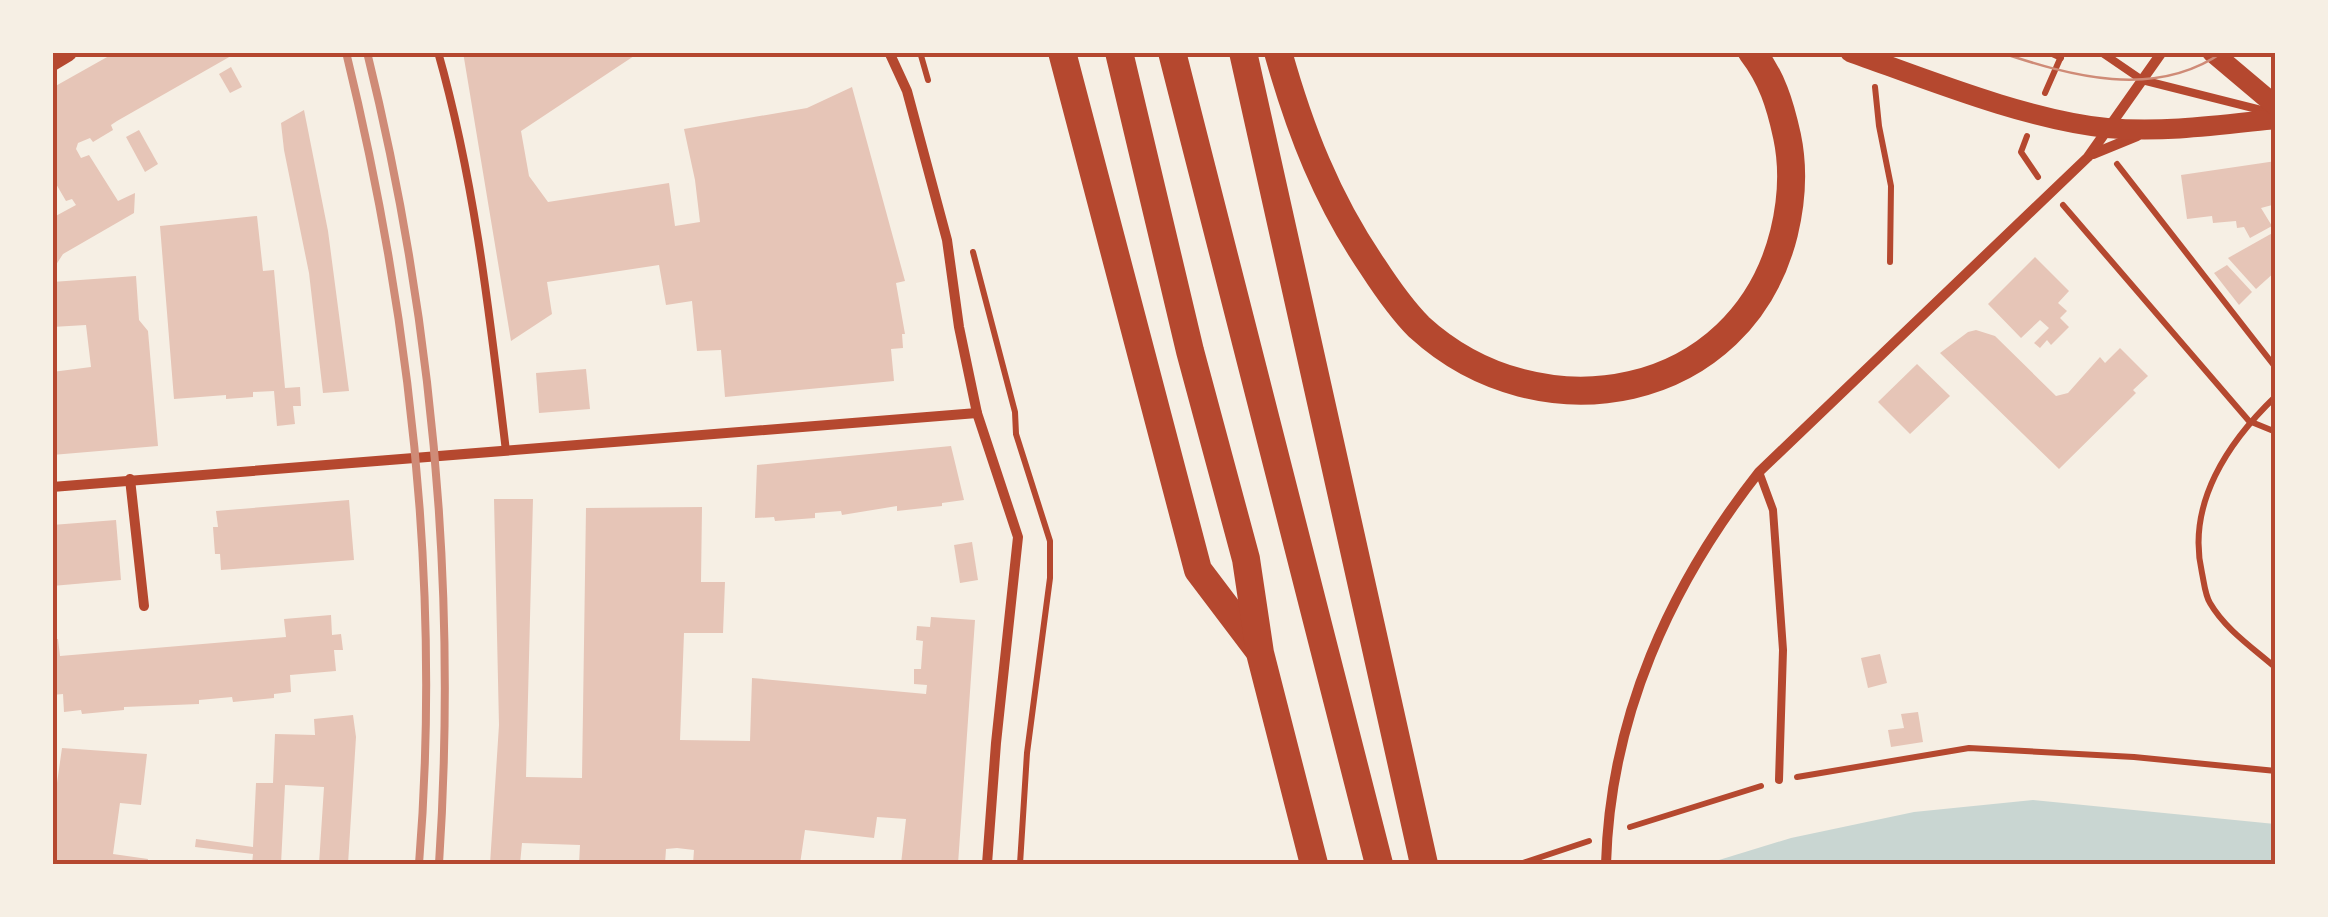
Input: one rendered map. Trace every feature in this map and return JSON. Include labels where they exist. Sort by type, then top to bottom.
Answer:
[{"type":"highway","points":[[1062,52],[1198,570],[1260,652]]},
{"type":"highway","points":[[1119,52],[1190,351],[1246,559],[1260,652],[1314,861]]},
{"type":"highway","points":[[1172,52],[1379,864]]},
{"type":"highway","points":[[1242,52],[1424,864]]},
{"type":"highway","points":[[1278,52],[1314,164],[1343,223],[1417,325],[1451,352],[1490,374],[1534,387],[1594,392],[1643,384],[1687,364],[1735,327],[1769,279],[1792,196],[1791,156],[1779,100],[1765,68],[1752,52]]},
{"type":"main road","points":[[52,60],[66,52]]},
{"type":"main road","points":[[1850,52],[2107,138],[2276,117]]},
{"type":"main road","points":[[2212,52],[2276,106]]},
{"type":"street","points":[[889,52],[907,91],[946,240],[977,413],[1018,537],[996,742],[988,864]]},
{"type":"street","points":[[1606,864],[1607,834],[1626,716],[1662,627],[1720,522],[1760,472],[2107,138],[2162,52]]},
{"type":"street","points":[[2088,157],[2107,138]]},
{"type":"street","points":[[52,487],[977,413]]},
{"type":"street","points":[[130,479],[144,606]]},
{"type":"lane","points":[[438,52],[466,171],[506,451]]},
{"type":"lane","points":[[2101,52],[2142,80],[2276,117]]},
{"type":"lane","points":[[1760,472],[1773,510],[1783,650],[1779,780]]},
{"type":"path","points":[[2048,52],[2060,58]]},
{"type":"path","points":[[1874,61],[1876,109],[1889,166],[1893,210],[1890,262]]},
{"type":"path","points":[[2107,138],[2276,368]]},
{"type":"path","points":[[2052,192],[2249,421],[2276,432]]},
{"type":"path","points":[[2276,396],[2249,421],[2217,468],[2200,514],[2198,555],[2208,601],[2232,630],[2276,668]]},
{"type":"path","points":[[1016,434],[1050,541],[1050,578],[1027,753],[1020,864]]},
{"type":"path","points":[[1520,864],[1779,780],[1969,748],[2134,756],[2276,771]]},
{"type":"shaded area","points":[[2033,800],[2275,824],[2275,864],[1706,864],[1791,838],[1914,812]]},
{"type":"building","points":[[116,52],[238,52],[117,121],[111,125],[113,130],[93,142],[90,138],[78,143],[76,149],[81,158],[89,155],[118,201],[135,193],[134,213],[63,254],[52,271],[52,218],[76,205],[72,199],[66,201],[52,177],[52,88]]},
{"type":"building","points":[[463,52],[640,52],[521,131],[529,176],[548,202],[669,183],[675,226],[700,222],[684,129],[807,108],[852,87],[905,281],[896,283],[905,334],[903,348],[891,349],[894,381],[725,397],[721,350],[697,351],[692,301],[666,305],[659,265],[547,282],[552,314],[511,341]]},
{"type":"building","points":[[231,67],[242,87],[230,93],[219,74]]},
{"type":"building","points":[[304,110],[328,231],[349,391],[323,393],[309,273],[284,150],[281,123]]},
{"type":"building","points":[[139,130],[158,164],[145,172],[126,137]]},
{"type":"building","points":[[2276,161],[2276,204],[2261,208],[2272,226],[2250,238],[2244,227],[2237,228],[2236,221],[2213,223],[2212,216],[2187,219],[2181,175]]},
{"type":"building","points":[[257,216],[263,271],[274,270],[285,388],[300,387],[301,406],[293,406],[295,424],[277,426],[274,391],[253,392],[253,397],[174,399],[160,226]]},
{"type":"building","points":[[2276,231],[2276,271],[2256,289],[2228,258]]},
{"type":"building","points":[[2035,257],[2069,291],[2058,303],[2067,311],[2060,318],[2069,327],[2051,345],[2047,340],[2040,348],[2034,343],[2049,328],[2040,320],[2021,338],[1988,304]]},
{"type":"building","points":[[2227,265],[2252,292],[2239,305],[2214,273]]},
{"type":"building","points":[[136,276],[139,320],[148,331],[158,446],[52,455],[52,372],[91,367],[86,325],[52,327],[52,282]]},
{"type":"building","points":[[1976,330],[1995,336],[2056,396],[2068,393],[2100,357],[2105,363],[2120,348],[2148,376],[2133,390],[2136,393],[2059,469],[1940,353]]},
{"type":"building","points":[[1917,364],[1950,396],[1910,434],[1878,402]]},
{"type":"building","points":[[586,369],[590,409],[539,413],[536,373]]},
{"type":"building","points":[[951,446],[964,500],[897,511],[897,506],[842,515],[841,511],[815,513],[815,518],[755,518],[757,465]]},
{"type":"building","points":[[494,499],[533,499],[526,777],[582,778],[586,508],[702,507],[701,582],[725,582],[723,633],[684,633],[680,740],[750,741],[752,678],[926,694],[927,685],[914,684],[914,669],[921,669],[923,641],[916,640],[917,626],[930,627],[931,617],[975,620],[958,864],[901,864],[906,819],[877,817],[874,838],[805,830],[800,864],[693,864],[694,850],[677,848],[666,849],[665,864],[579,864],[580,845],[522,843],[520,864],[490,864],[499,725]]},
{"type":"building","points":[[349,500],[354,560],[221,570],[220,554],[215,554],[216,511]]},
{"type":"building","points":[[116,520],[121,580],[52,586],[52,525]]},
{"type":"building","points":[[972,542],[978,580],[960,583],[954,545]]},
{"type":"building","points":[[331,615],[332,635],[341,634],[343,650],[334,650],[336,671],[290,675],[291,692],[274,694],[274,698],[233,702],[232,697],[199,700],[199,704],[124,707],[82,714],[81,710],[64,712],[63,694],[52,695],[52,639],[58,639],[60,656],[286,637],[284,619]]},
{"type":"building","points":[[1880,654],[1887,683],[1868,688],[1861,658]]},
{"type":"building","points":[[1918,712],[1923,742],[1891,747],[1888,730],[1904,728],[1901,714]]},
{"type":"building","points":[[353,715],[356,737],[348,864],[319,864],[324,787],[285,785],[281,864],[252,864],[253,854],[195,847],[196,839],[253,847],[256,783],[273,783],[275,734],[315,735],[314,719]]},
{"type":"building","points":[[62,748],[147,754],[141,805],[120,803],[113,854],[148,859],[147,864],[52,864],[52,818]]},
{"type":"tram line","points":[[1999,52],[2055,69],[2112,79],[2169,76],[2197,67],[2223,52]]},
{"type":"railway","points":[[346,52],[388,253],[415,456],[426,660],[419,864]]},
{"type":"railway","points":[[367,52],[409,253],[434,456],[445,660],[439,864]]}]
